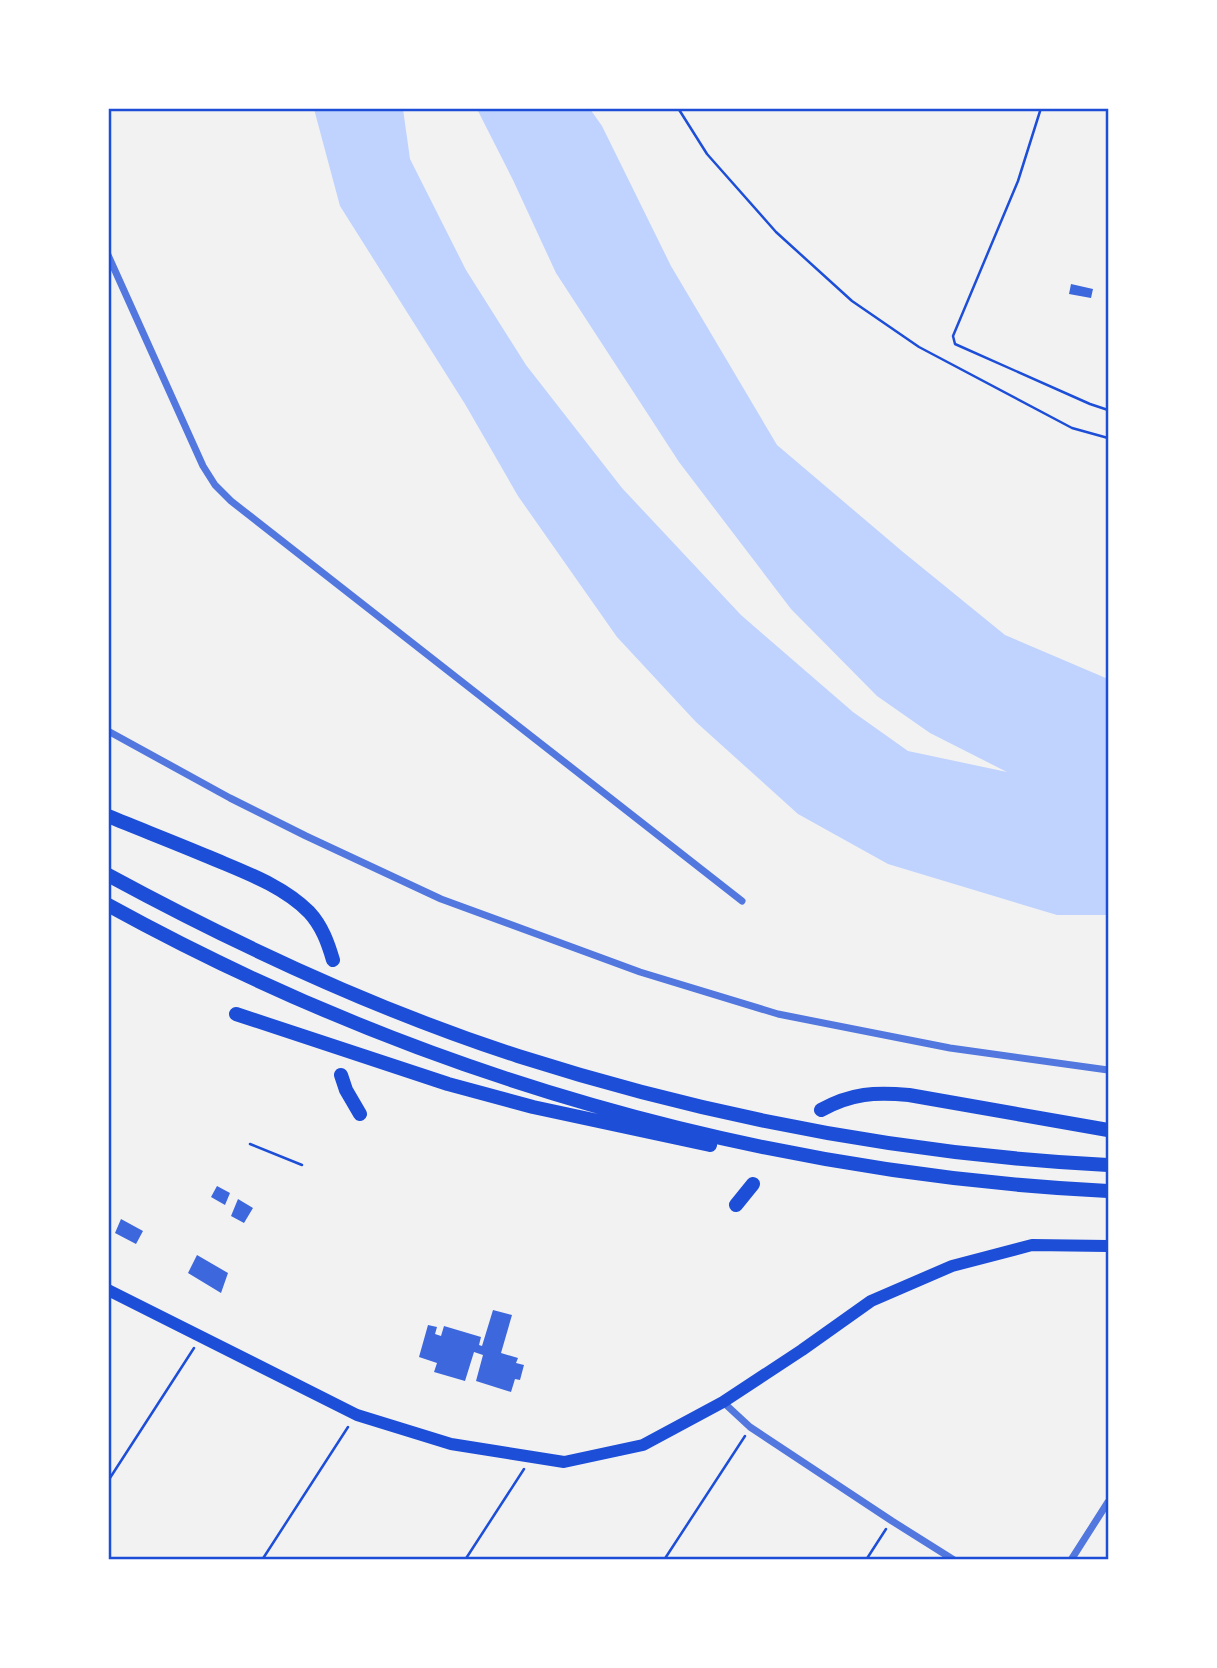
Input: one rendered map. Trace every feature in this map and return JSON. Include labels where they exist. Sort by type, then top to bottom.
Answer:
[{"type":"highway","points":[[108,816],[236,868],[279,889],[296,901],[320,927],[333,960]]},
{"type":"highway","points":[[108,875],[229,938],[372,1001],[517,1055],[588,1077],[729,1113],[833,1133],[920,1147],[1108,1165]]},
{"type":"highway","points":[[108,905],[221,964],[292,997],[436,1055],[578,1101],[651,1121],[836,1162]]},
{"type":"highway","points":[[236,1014],[448,1084],[533,1107],[712,1145],[914,1174],[1108,1191]]},
{"type":"highway","points":[[341,1075],[360,1114]]},
{"type":"highway","points":[[821,1110],[851,1096],[888,1093],[1108,1130]]},
{"type":"highway","points":[[736,1205],[753,1184]]},
{"type":"highway","points":[[108,1290],[357,1415],[451,1444],[564,1462],[643,1446],[723,1402],[871,1301],[953,1266],[1032,1245],[1108,1246]]},
{"type":"street","points":[[108,255],[203,466],[215,485],[231,501],[742,901]]},
{"type":"street","points":[[108,731],[230,798],[441,899],[640,972],[778,1014],[950,1048],[1108,1070]]},
{"type":"street","points":[[723,1402],[750,1427],[954,1559]]},
{"type":"street","points":[[1071,1559],[1108,1502]]},
{"type":"path","points":[[678,108],[707,154],[776,232],[852,301],[919,347],[1072,428],[1108,438]]},
{"type":"path","points":[[1041,108],[1018,181],[953,336],[955,344],[1108,410]]},
{"type":"path","points":[[250,1144],[302,1166]]},
{"type":"path","points":[[108,1481],[202,1337]]},
{"type":"path","points":[[262,1559],[357,1415]]},
{"type":"path","points":[[664,1559],[750,1427]]},
{"type":"path","points":[[465,1559],[531,1458]]},
{"type":"path","points":[[866,1559],[892,1521]]},
{"type":"water","points":[[314,109],[403,109],[410,159],[466,270],[526,365],[622,488],[741,615],[853,712],[908,751],[1007,772],[930,733],[877,696],[791,609],[679,462],[556,273],[477,109],[590,109],[602,126],[671,266],[777,445],[1005,635],[1108,679],[1108,915],[1057,915],[888,864],[798,814],[696,722],[617,637],[518,496],[465,404],[340,206]]},
{"type":"building","points":[[1071,284],[1093,289],[1091,298],[1069,294]]},
{"type":"building","points":[[217,1186],[230,1193],[225,1205],[211,1197]]},
{"type":"building","points":[[238,1199],[253,1208],[244,1223],[231,1216]]},
{"type":"building","points":[[121,1219],[143,1231],[136,1244],[115,1233]]},
{"type":"building","points":[[197,1255],[228,1273],[221,1293],[188,1273]]},
{"type":"building","points":[[493,1310],[512,1315],[501,1353],[518,1358],[516,1363],[524,1365],[520,1380],[515,1379],[511,1392],[476,1381],[483,1355],[474,1352],[465,1381],[434,1372],[437,1363],[419,1357],[428,1325],[437,1327],[435,1334],[441,1336],[444,1326],[481,1337],[479,1345],[482,1346]]}]
